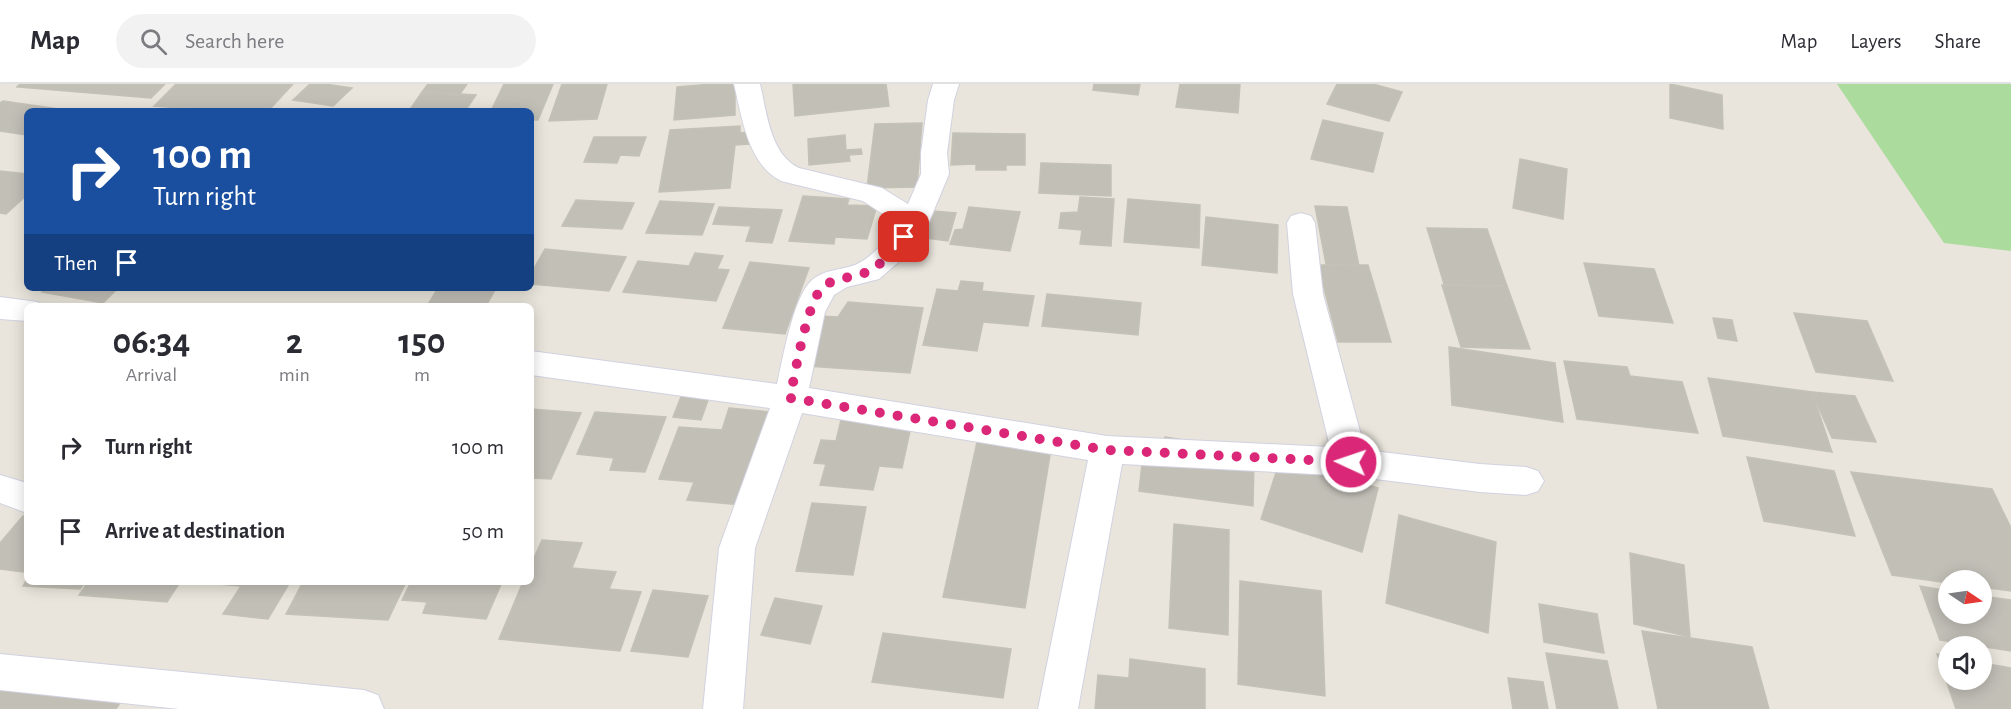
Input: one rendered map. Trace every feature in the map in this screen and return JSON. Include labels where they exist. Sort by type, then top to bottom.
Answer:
[{"type":"street","points":[[747,84],[759,136],[779,169],[791,175],[872,194],[915,222]]},
{"type":"street","points":[[723,709],[737,548],[790,398],[810,312],[822,288],[839,278],[868,272],[892,252],[915,222],[935,174],[934,153],[939,110],[946,84]]},
{"type":"street","points":[[1301,223],[1308,294],[1351,462]]},
{"type":"street","points":[[0,308],[24,310]]},
{"type":"street","points":[[534,363],[790,398],[1107,450],[1351,462],[1480,478],[1526,481]]},
{"type":"street","points":[[1058,709],[1107,450]]},
{"type":"street","points":[[0,489],[24,497]]},
{"type":"street","points":[[0,672],[189,701],[364,709]]},
{"type":"green space","points":[[1837,84],[2011,84],[2011,251],[1944,243]]},
{"type":"building","points":[[20,84],[165,84],[151,98],[17,87]]},
{"type":"building","points":[[176,84],[293,84],[271,108],[154,106]]},
{"type":"building","points":[[310,84],[352,88],[333,106],[293,100]]},
{"type":"building","points":[[428,84],[467,84],[460,94],[422,92]]},
{"type":"building","points":[[504,84],[553,84],[538,120],[534,120],[534,108],[492,108]]},
{"type":"building","points":[[562,84],[607,84],[597,119],[549,121]]},
{"type":"building","points":[[735,84],[735,115],[674,120],[677,87]]},
{"type":"building","points":[[793,84],[886,84],[889,106],[795,116]]},
{"type":"building","points":[[1094,84],[1140,84],[1138,95],[1093,90]]},
{"type":"building","points":[[1180,84],[1240,84],[1238,113],[1176,107]]},
{"type":"building","points":[[1337,84],[1373,84],[1402,92],[1389,121],[1327,104]]},
{"type":"building","points":[[1670,84],[1722,95],[1723,129],[1670,118]]},
{"type":"building","points":[[422,92],[476,95],[467,108],[411,108]]},
{"type":"building","points":[[3,101],[52,108],[24,108],[24,135],[0,131],[0,103]]},
{"type":"building","points":[[1323,120],[1383,133],[1373,172],[1311,159]]},
{"type":"building","points":[[922,123],[917,187],[867,188],[875,124]]},
{"type":"building","points":[[740,126],[740,133],[751,132],[750,144],[735,145],[730,188],[659,192],[670,130]]},
{"type":"building","points":[[953,133],[1025,134],[1025,165],[1006,165],[1006,170],[976,170],[976,164],[951,165]]},
{"type":"building","points":[[845,135],[846,150],[861,149],[862,154],[849,155],[850,161],[809,165],[808,139]]},
{"type":"building","points":[[594,137],[646,137],[639,156],[620,155],[617,163],[584,162]]},
{"type":"building","points":[[1520,159],[1567,169],[1563,219],[1513,208]]},
{"type":"building","points":[[1041,163],[1111,165],[1111,196],[1039,193]]},
{"type":"building","points":[[0,171],[24,174],[24,198],[6,214],[0,213]]},
{"type":"building","points":[[803,196],[849,199],[847,205],[877,206],[867,239],[835,237],[834,244],[789,241]]},
{"type":"building","points":[[1080,197],[1114,199],[1111,246],[1080,244],[1082,230],[1059,228],[1061,213],[1078,212]]},
{"type":"building","points":[[1128,199],[1200,205],[1199,248],[1124,242]]},
{"type":"building","points":[[576,200],[634,203],[622,229],[562,226]]},
{"type":"building","points":[[660,201],[714,204],[702,235],[646,233]]},
{"type":"building","points":[[1315,206],[1347,207],[1359,266],[1326,264]]},
{"type":"building","points":[[719,207],[782,210],[772,243],[746,241],[751,226],[713,224]]},
{"type":"building","points":[[969,207],[1020,212],[1010,251],[950,244],[955,230],[963,229]]},
{"type":"building","points":[[933,211],[956,213],[948,241],[926,238]]},
{"type":"building","points":[[1206,217],[1278,225],[1277,273],[1202,265]]},
{"type":"building","points":[[1427,228],[1487,229],[1507,286],[1444,284]]},
{"type":"building","points":[[545,249],[626,257],[609,291],[534,284],[534,269]]},
{"type":"building","points":[[695,253],[723,256],[717,269],[729,270],[716,301],[623,292],[638,261],[689,266]]},
{"type":"building","points":[[750,262],[809,268],[785,334],[723,328]]},
{"type":"building","points":[[1584,263],[1654,269],[1673,323],[1599,316]]},
{"type":"building","points":[[1318,265],[1368,265],[1391,342],[1338,342]]},
{"type":"building","points":[[961,281],[983,283],[982,291],[1034,296],[1028,326],[983,322],[977,351],[923,345],[937,289],[958,291]]},
{"type":"building","points":[[1442,285],[1507,286],[1530,349],[1461,347]]},
{"type":"building","points":[[43,291],[115,291],[103,303]]},
{"type":"building","points":[[436,291],[494,291],[488,303],[429,303]]},
{"type":"building","points":[[1047,294],[1141,303],[1138,335],[1042,326]]},
{"type":"building","points":[[848,302],[923,308],[910,373],[807,366],[821,316],[838,317]]},
{"type":"building","points":[[1794,313],[1867,321],[1893,381],[1816,372]]},
{"type":"building","points":[[1713,318],[1732,320],[1737,341],[1718,338]]},
{"type":"building","points":[[1449,347],[1555,363],[1563,422],[1452,405]]},
{"type":"building","points":[[1564,361],[1627,367],[1630,376],[1682,382],[1698,433],[1577,419]]},
{"type":"building","points":[[1708,378],[1812,392],[1832,452],[1723,436]]},
{"type":"building","points":[[686,384],[713,386],[701,420],[673,417]]},
{"type":"building","points":[[1812,392],[1855,396],[1876,442],[1832,438]]},
{"type":"building","points":[[729,408],[771,412],[742,505],[687,500],[694,482],[659,479],[679,427],[722,430]]},
{"type":"building","points":[[534,409],[581,413],[551,479],[534,478]]},
{"type":"building","points":[[843,411],[913,417],[902,468],[879,466],[873,490],[820,485],[826,464],[814,463],[821,440],[836,441]]},
{"type":"building","points":[[595,412],[666,417],[645,472],[610,470],[614,458],[577,454]]},
{"type":"building","points":[[979,433],[1052,443],[1025,608],[943,597]]},
{"type":"building","points":[[1165,437],[1203,443],[1254,459],[1253,506],[1139,491],[1144,446],[1164,448]]},
{"type":"building","points":[[1281,457],[1378,488],[1362,552],[1261,519]]},
{"type":"building","points":[[1747,457],[1834,471],[1855,536],[1764,521]]},
{"type":"building","points":[[1851,472],[1992,489],[2011,528],[2011,591],[1992,588],[1992,570],[1938,570],[1938,582],[1892,575]]},
{"type":"building","points":[[812,503],[866,507],[853,575],[796,571]]},
{"type":"building","points":[[1399,515],[1496,542],[1488,633],[1386,603]]},
{"type":"building","points":[[24,516],[23,572],[0,569],[0,543]]},
{"type":"building","points":[[1174,524],[1229,530],[1228,635],[1169,628]]},
{"type":"building","points":[[542,540],[582,543],[572,568],[616,572],[609,589],[641,592],[620,651],[499,639],[522,585],[534,585],[534,558]]},
{"type":"building","points":[[1630,553],[1684,565],[1690,637],[1634,624]]},
{"type":"building","points":[[1240,581],[1321,591],[1325,696],[1238,684]]},
{"type":"building","points":[[24,584],[83,585],[80,589],[23,586]]},
{"type":"building","points":[[86,585],[178,585],[167,602],[79,595]]},
{"type":"building","points":[[228,585],[288,585],[268,619],[223,614],[241,586]]},
{"type":"building","points":[[301,585],[405,585],[388,620],[286,614]]},
{"type":"building","points":[[410,585],[501,585],[486,619],[423,613],[427,602],[402,600]]},
{"type":"building","points":[[1920,586],[1938,589],[1938,624],[1992,624],[1992,597],[2011,600],[2011,651],[1992,648],[1992,636],[1939,636]]},
{"type":"building","points":[[653,590],[708,596],[688,657],[631,651]]},
{"type":"building","points":[[775,598],[822,606],[810,644],[761,635]]},
{"type":"building","points":[[1539,604],[1597,614],[1604,653],[1544,642]]},
{"type":"building","points":[[1642,631],[1752,647],[1769,709],[1658,709]]},
{"type":"building","points":[[883,633],[1011,649],[1003,698],[872,682]]},
{"type":"building","points":[[1546,653],[1607,661],[1618,709],[1557,709]]},
{"type":"building","points":[[1130,659],[1205,669],[1205,709],[1095,709],[1098,675],[1129,678]]},
{"type":"building","points":[[1992,665],[2011,668],[2011,709],[1956,709],[1949,690],[1992,690]]},
{"type":"building","points":[[1508,678],[1543,682],[1548,709],[1513,709]]},
{"type":"building","points":[[0,683],[123,698],[116,709],[0,709]]},
{"type":"route","points":[[904,237],[892,252],[868,272],[839,278],[822,288],[810,312],[790,398],[1107,450],[1351,462]]}]
